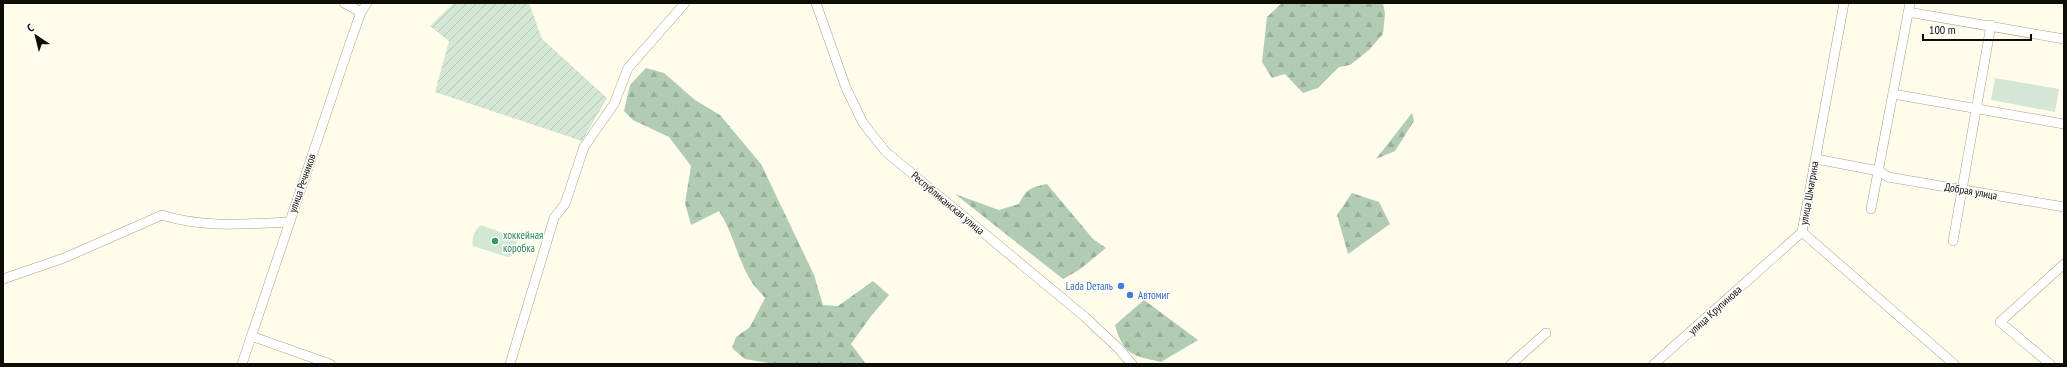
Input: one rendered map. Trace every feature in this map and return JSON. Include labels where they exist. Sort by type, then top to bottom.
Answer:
[{"type":"street","points":[[344,3],[362,12]]},
{"type":"street","name":"улица Речников","points":[[242,364],[288,222],[362,12],[367,3]]},
{"type":"street","points":[[510,364],[554,218],[564,204],[584,147],[614,104],[628,68],[685,3]]},
{"type":"street","name":"Республиканская улица","points":[[816,3],[853,102],[863,123],[886,152],[1085,317],[1132,364]]},
{"type":"street","name":"улица Шмагрина","points":[[1844,3],[1802,232],[1954,364]]},
{"type":"street","points":[[1871,209],[1909,7],[2064,39]]},
{"type":"street","points":[[1953,241],[1991,25]]},
{"type":"street","points":[[1893,94],[1976,110],[2064,124]]},
{"type":"street","name":"Добрая улица","points":[[1816,159],[1879,171],[1888,177],[2064,207]]},
{"type":"street","points":[[3,279],[64,258],[162,215],[178,220],[207,224],[288,222]]},
{"type":"street","name":"улица Крупинова","points":[[1654,364],[1802,232]]},
{"type":"street","points":[[2050,364],[2000,322],[2064,264]]},
{"type":"street","points":[[1511,364],[1546,332]]},
{"type":"street","points":[[251,336],[330,364]]},
{"type":"green space","points":[[454,3],[529,3],[542,39],[607,98],[582,141],[435,92],[449,41],[430,26]]},
{"type":"green space","points":[[1282,3],[1383,3],[1385,14],[1383,34],[1369,50],[1350,65],[1339,67],[1318,88],[1303,93],[1285,74],[1272,78],[1262,62],[1267,17]]},
{"type":"green space","points":[[646,68],[664,73],[695,100],[720,115],[761,164],[814,275],[823,305],[838,306],[873,281],[889,295],[871,316],[851,344],[866,364],[774,364],[745,359],[732,348],[736,337],[750,327],[765,298],[753,284],[748,275],[729,229],[719,211],[691,225],[685,203],[691,166],[669,137],[633,120],[624,111],[630,85]]},
{"type":"green space","points":[[1995,78],[2059,89],[2055,112],[1991,100]]},
{"type":"green space","points":[[1412,113],[1414,121],[1395,151],[1376,159]]},
{"type":"green space","points":[[1047,184],[1093,239],[1106,248],[1079,270],[1063,279],[955,194],[999,210],[1019,204],[1027,192]]},
{"type":"green space","points":[[1352,193],[1379,202],[1390,224],[1348,254],[1337,215]]},
{"type":"green space","name":"хоккейная коробка","points":[[481,225],[516,238],[517,241],[512,256],[508,257],[473,246],[474,234]]},
{"type":"green space","points":[[1144,300],[1198,340],[1161,362],[1143,358],[1130,352],[1122,343],[1115,325]]},
{"type":"place","name":"хоккейная коробка","points":[[495,241]]},
{"type":"place","name":"Lada Dеталь","points":[[1121,286]]},
{"type":"place","name":"Автомиг","points":[[1130,295]]}]
